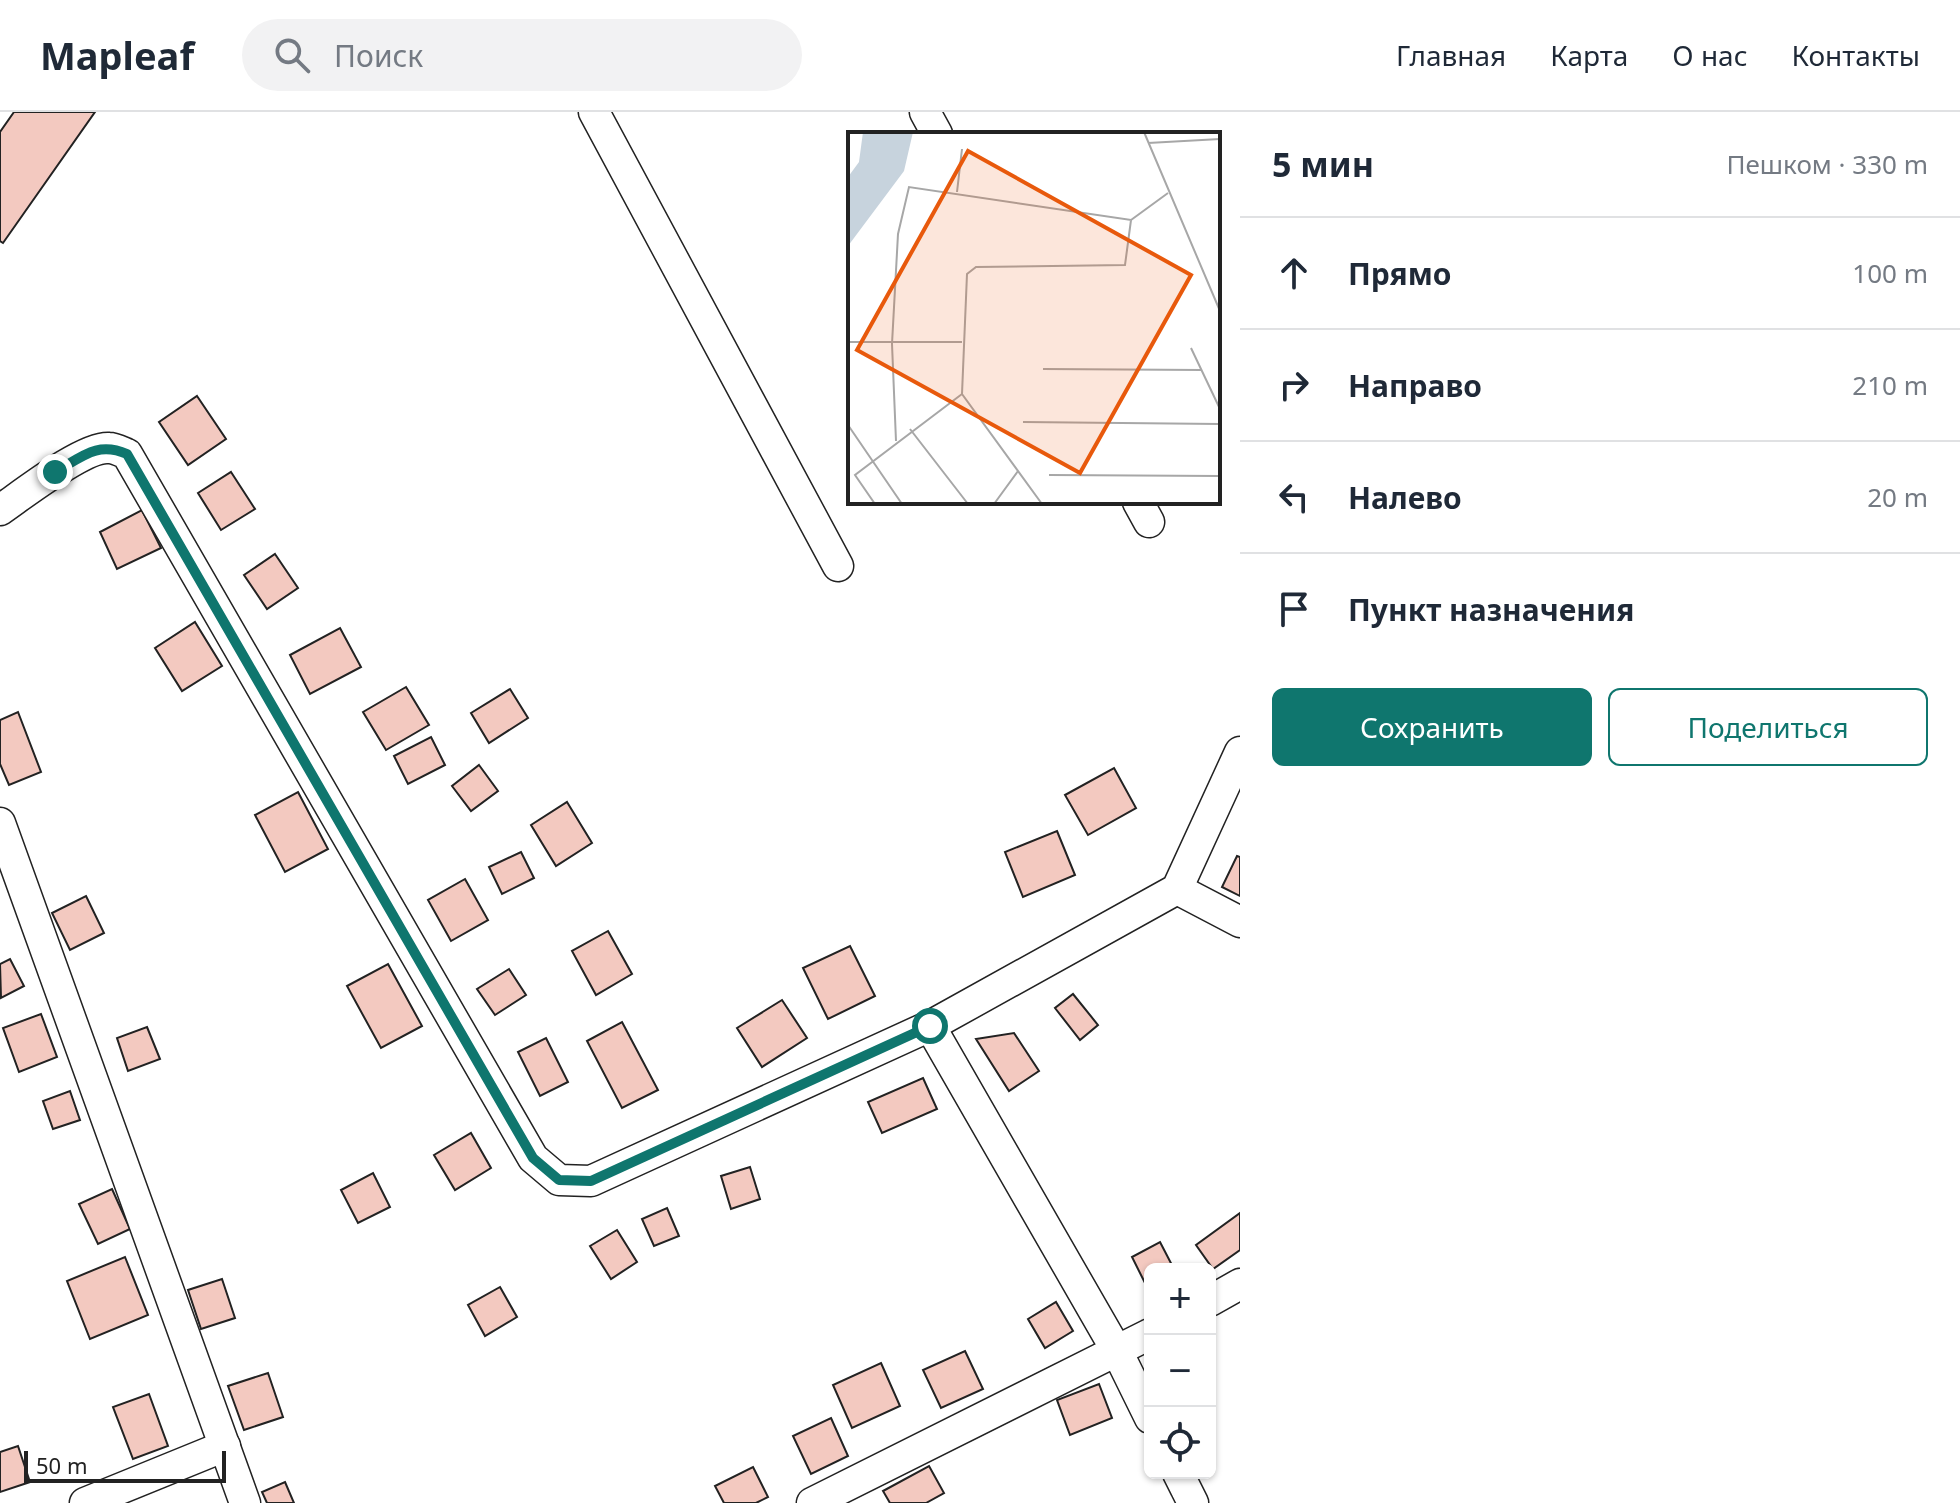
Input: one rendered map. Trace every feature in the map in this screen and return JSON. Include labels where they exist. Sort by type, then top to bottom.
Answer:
[{"type":"street","points":[[594,112],[838,566]]},
{"type":"street","points":[[925,112],[936,132]]},
{"type":"street","points":[[0,510],[55,472],[94,450],[111,447],[127,454],[533,1158],[559,1180],[591,1181],[930,1026],[1177,889],[1240,752]]},
{"type":"street","points":[[0,823],[245,1503]]},
{"type":"street","points":[[1177,889],[1240,922]]},
{"type":"street","points":[[930,1026],[1118,1353],[1145,1407]]},
{"type":"street","points":[[1216,1298],[1240,1284]]},
{"type":"street","points":[[812,1503],[1118,1353],[1148,1335]]},
{"type":"street","points":[[85,1503],[225,1446]]},
{"type":"street","points":[[1181,1479],[1193,1503]]},
{"type":"building","points":[[14,112],[95,112],[3,243],[0,241],[0,132]]},
{"type":"building","points":[[197,396],[226,439],[188,465],[159,422]]},
{"type":"building","points":[[231,472],[255,509],[221,530],[198,493]]},
{"type":"building","points":[[142,510],[161,548],[117,569],[100,532]]},
{"type":"building","points":[[275,554],[298,588],[267,609],[244,575]]},
{"type":"building","points":[[195,622],[222,666],[182,691],[155,648]]},
{"type":"building","points":[[340,628],[361,667],[310,694],[290,655]]},
{"type":"building","points":[[406,687],[429,725],[386,750],[363,712]]},
{"type":"building","points":[[510,689],[528,718],[489,743],[471,713]]},
{"type":"building","points":[[18,712],[41,772],[9,785],[0,764],[0,720]]},
{"type":"building","points":[[431,737],[445,765],[408,784],[394,756]]},
{"type":"building","points":[[479,765],[498,791],[471,811],[452,786]]},
{"type":"building","points":[[1114,768],[1136,808],[1088,835],[1065,795]]},
{"type":"building","points":[[298,792],[328,849],[285,872],[255,815]]},
{"type":"building","points":[[567,802],[592,843],[556,866],[531,825]]},
{"type":"building","points":[[1057,831],[1075,875],[1023,897],[1005,852]]},
{"type":"building","points":[[521,852],[534,878],[502,894],[489,867]]},
{"type":"building","points":[[1237,856],[1240,857],[1240,896],[1222,887]]},
{"type":"building","points":[[465,879],[488,920],[451,941],[428,900]]},
{"type":"building","points":[[86,896],[104,933],[70,950],[52,913]]},
{"type":"building","points":[[608,931],[632,974],[596,995],[572,951]]},
{"type":"building","points":[[850,946],[875,996],[828,1019],[803,968]]},
{"type":"building","points":[[10,959],[24,986],[1,998],[0,964]]},
{"type":"building","points":[[388,964],[422,1026],[381,1048],[347,986]]},
{"type":"building","points":[[509,969],[526,995],[495,1015],[477,989]]},
{"type":"building","points":[[1073,994],[1098,1025],[1080,1040],[1055,1008]]},
{"type":"building","points":[[782,1000],[807,1038],[762,1067],[737,1028]]},
{"type":"building","points":[[41,1014],[57,1057],[19,1072],[3,1028]]},
{"type":"building","points":[[622,1022],[658,1090],[622,1108],[587,1041]]},
{"type":"building","points":[[147,1027],[160,1059],[128,1071],[117,1038]]},
{"type":"building","points":[[1014,1033],[1039,1071],[1009,1091],[976,1039]]},
{"type":"building","points":[[546,1038],[568,1082],[540,1096],[518,1052]]},
{"type":"building","points":[[923,1078],[937,1109],[882,1133],[868,1102]]},
{"type":"building","points":[[70,1091],[80,1120],[53,1129],[43,1101]]},
{"type":"building","points":[[471,1133],[491,1168],[455,1190],[434,1155]]},
{"type":"building","points":[[750,1167],[760,1199],[731,1209],[721,1176]]},
{"type":"building","points":[[373,1173],[390,1207],[358,1223],[341,1190]]},
{"type":"building","points":[[112,1189],[130,1229],[98,1244],[79,1204]]},
{"type":"building","points":[[667,1208],[679,1236],[654,1246],[642,1219]]},
{"type":"building","points":[[1240,1213],[1240,1250],[1216,1267],[1216,1263],[1209,1263],[1196,1245]]},
{"type":"building","points":[[617,1230],[637,1262],[611,1279],[590,1246]]},
{"type":"building","points":[[1160,1242],[1171,1263],[1144,1263],[1144,1281],[1132,1257]]},
{"type":"building","points":[[125,1257],[148,1315],[90,1339],[67,1281]]},
{"type":"building","points":[[222,1279],[235,1318],[201,1329],[188,1290]]},
{"type":"building","points":[[500,1287],[517,1317],[485,1336],[468,1305]]},
{"type":"building","points":[[1056,1302],[1073,1331],[1045,1348],[1028,1319]]},
{"type":"building","points":[[965,1351],[983,1389],[941,1408],[923,1370]]},
{"type":"building","points":[[881,1363],[900,1406],[852,1428],[833,1385]]},
{"type":"building","points":[[268,1373],[283,1417],[244,1430],[228,1386]]},
{"type":"building","points":[[1099,1384],[1112,1418],[1070,1435],[1057,1400]]},
{"type":"building","points":[[149,1394],[168,1446],[133,1459],[113,1407]]},
{"type":"building","points":[[831,1418],[848,1456],[811,1474],[793,1436]]},
{"type":"building","points":[[18,1446],[30,1482],[0,1492],[0,1452]]},
{"type":"building","points":[[929,1466],[944,1493],[926,1503],[890,1503],[883,1491]]},
{"type":"building","points":[[753,1467],[768,1497],[756,1503],[724,1503],[715,1486]]},
{"type":"building","points":[[285,1482],[294,1503],[267,1503],[262,1492]]},
{"type":"route","points":[[55,472],[94,450],[111,447],[127,454],[533,1158],[559,1180],[591,1181],[930,1026]]}]
